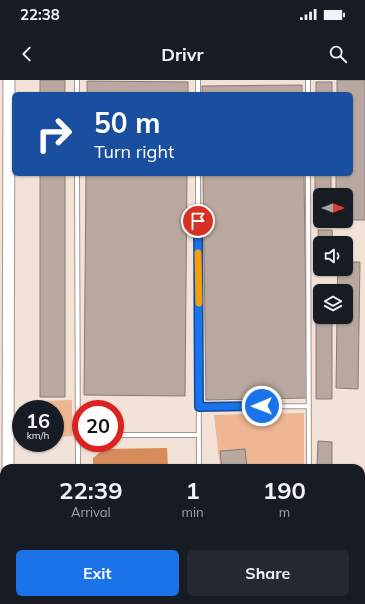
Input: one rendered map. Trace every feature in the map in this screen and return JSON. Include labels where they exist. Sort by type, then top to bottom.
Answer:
[{"type":"street","points":[[8,464],[9,80]]},
{"type":"lane","points":[[77,80],[77,92]]},
{"type":"lane","points":[[198,80],[198,92]]},
{"type":"lane","points":[[308,80],[308,92]]},
{"type":"lane","points":[[77,176],[79,400]]},
{"type":"lane","points":[[198,176],[199,464]]},
{"type":"lane","points":[[308,176],[309,464]]},
{"type":"lane","points":[[199,407],[309,406]]},
{"type":"lane","points":[[124,435],[199,435]]},
{"type":"lane","points":[[78,452],[78,464]]},
{"type":"shaded area","points":[[64,400],[72,400],[72,436],[64,436]]},
{"type":"shaded area","points":[[304,413],[304,464],[220,464],[214,415]]},
{"type":"shaded area","points":[[167,448],[168,464],[93,464],[93,458],[100,452],[124,452],[124,449]]},
{"type":"building","points":[[40,80],[65,80],[65,92],[40,92]]},
{"type":"building","points":[[337,80],[365,80],[365,220],[353,220],[353,188],[336,188],[336,176],[353,176],[353,92],[337,92]]},
{"type":"building","points":[[87,81],[188,82],[188,92],[87,92]]},
{"type":"building","points":[[316,82],[332,82],[332,92],[316,92]]},
{"type":"building","points":[[302,85],[302,92],[202,92],[202,86]]},
{"type":"building","points":[[40,176],[65,176],[65,397],[40,397]]},
{"type":"building","points":[[86,176],[187,176],[185,396],[84,395]]},
{"type":"building","points":[[203,176],[304,176],[307,398],[206,400]]},
{"type":"building","points":[[315,176],[331,176],[331,188],[315,188]]},
{"type":"building","points":[[318,230],[332,230],[332,236],[318,236]]},
{"type":"building","points":[[353,262],[360,262],[358,389],[336,388],[337,324],[353,324],[353,284],[337,284],[338,276],[353,276]]},
{"type":"building","points":[[316,324],[332,324],[332,399],[316,399]]},
{"type":"building","points":[[318,441],[332,442],[332,464],[317,464]]},
{"type":"building","points":[[245,449],[247,464],[222,464],[220,451]]},
{"type":"slow traffic","points":[[198,253],[199,303]]},
{"type":"route","points":[[198,221],[199,407],[262,406]]}]
